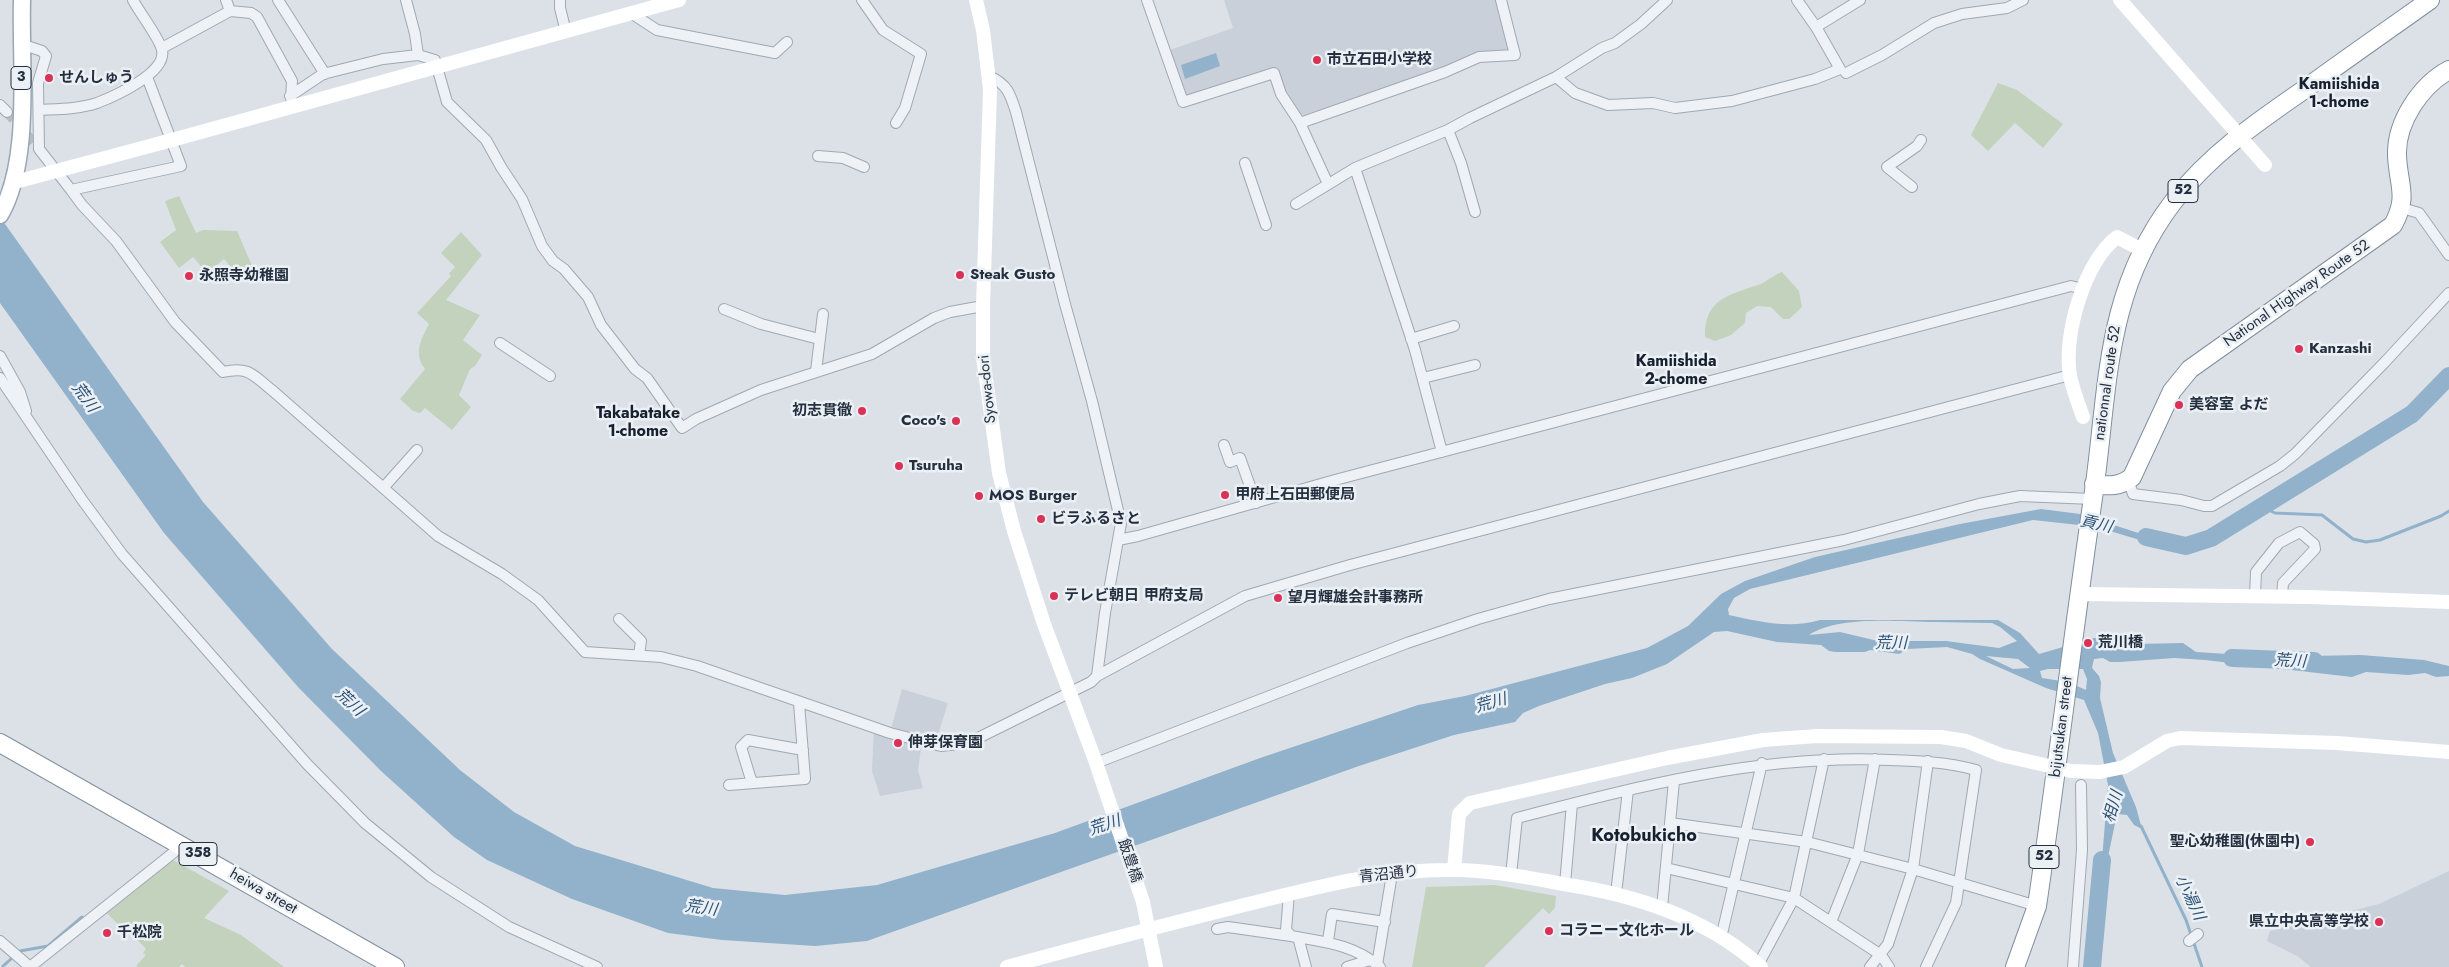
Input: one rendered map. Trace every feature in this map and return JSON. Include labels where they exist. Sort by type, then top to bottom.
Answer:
[{"type":"highway","name":"nationnal route 52","points":[[2093,496],[2109,359],[2125,290],[2142,250],[2173,203],[2192,179],[2239,136],[2430,0]]},
{"type":"highway","points":[[2402,208],[2397,155],[2400,133],[2424,89],[2431,80],[2449,70]]},
{"type":"highway","name":"National Highway Route 52","points":[[2128,480],[2135,471],[2172,391],[2190,369],[2385,232],[2393,225],[2402,208]]},
{"type":"highway","points":[[2093,496],[2128,480]]},
{"type":"highway","name":"bijutsukan street","points":[[2016,967],[2037,906],[2093,496]]},
{"type":"highway","name":"heiwa street","points":[[0,743],[183,845],[395,967]]},
{"type":"main road","name":"3","points":[[0,215],[8,202],[15,182],[19,156],[22,0]]},
{"type":"street","points":[[40,110],[67,109],[97,103],[147,77],[157,69],[162,60],[162,48],[133,0]]},
{"type":"street","points":[[226,0],[230,12]]},
{"type":"street","points":[[278,0],[325,74]]},
{"type":"street","points":[[406,0],[415,34],[418,56]]},
{"type":"street","points":[[560,0],[566,32]]},
{"type":"street","points":[[15,182],[167,142],[292,102],[438,67],[679,0]]},
{"type":"street","points":[[862,0],[883,30],[921,54],[905,108],[896,123]]},
{"type":"street","name":"Syowa-dori","points":[[976,0],[989,76],[990,136],[983,306],[983,357],[999,473],[1014,531],[1044,624],[1096,763]]},
{"type":"street","points":[[1147,0],[1183,102],[1274,74],[1282,94],[1300,123],[1328,184]]},
{"type":"street","points":[[1300,123],[1445,72],[1479,57],[1515,55],[1501,0]]},
{"type":"street","points":[[1296,204],[1355,168],[1448,130],[1556,77],[1602,48],[1615,43],[1667,0]]},
{"type":"street","points":[[1816,28],[1860,0]]},
{"type":"street","points":[[1556,77],[1575,93],[1608,104],[1653,103],[1676,108],[1732,101],[1843,71],[1882,55],[1934,23],[1962,14],[2007,8],[2023,0]]},
{"type":"street","points":[[2120,0],[2265,165]]},
{"type":"street","points":[[1800,1],[1843,71]]},
{"type":"street","points":[[162,48],[230,12],[246,12],[257,17],[292,81],[292,102]]},
{"type":"street","points":[[631,13],[657,30],[720,43],[775,52],[787,42]]},
{"type":"street","points":[[21,44],[42,51],[46,56],[38,83],[40,110],[39,149],[82,206],[116,241],[175,322],[223,372],[238,369],[248,372],[384,487],[438,536],[502,574],[538,600],[585,652],[639,654],[697,666],[799,703],[890,733],[941,746],[968,743],[1069,691],[1091,682],[1097,676],[1245,596],[1350,565],[1933,412],[2070,374]]},
{"type":"street","points":[[292,102],[304,84],[325,74],[383,59],[418,56],[435,60],[447,102],[486,140],[522,199],[542,246],[553,261],[564,269],[588,297],[602,325],[635,369],[647,378],[682,428],[696,419],[761,390],[872,354],[919,326],[942,315],[983,306]]},
{"type":"street","points":[[989,76],[1002,82],[1009,90],[1016,112],[1116,499],[1120,523],[1105,612],[1097,676]]},
{"type":"street","points":[[71,190],[181,166],[167,142],[147,77]]},
{"type":"street","points":[[1448,130],[1461,163],[1475,212]]},
{"type":"street","points":[[1912,187],[1887,167],[1917,146],[1922,140]]},
{"type":"street","points":[[818,156],[843,158],[864,167]]},
{"type":"street","points":[[1245,162],[1266,225]]},
{"type":"street","points":[[1355,168],[1423,378],[1442,452]]},
{"type":"street","points":[[2402,208],[2419,213],[2449,255]]},
{"type":"street","points":[[2083,416],[2070,374],[2069,352],[2073,322],[2083,290],[2109,244],[2117,238],[2142,250]]},
{"type":"street","points":[[1118,540],[2052,290],[2071,286],[2083,290]]},
{"type":"street","points":[[2128,480],[2133,494],[2212,506],[2263,476],[2294,454],[2384,363],[2449,293]]},
{"type":"street","points":[[724,309],[761,324],[819,338]]},
{"type":"street","points":[[816,371],[823,314]]},
{"type":"street","points":[[1411,339],[1454,326]]},
{"type":"street","points":[[500,343],[550,376]]},
{"type":"street","points":[[0,356],[20,392],[30,422]]},
{"type":"street","points":[[1423,378],[1475,365]]},
{"type":"street","points":[[0,378],[82,501],[122,554],[307,764],[365,823],[431,877],[509,927],[597,967]]},
{"type":"street","points":[[1224,445],[1230,462],[1240,458],[1256,503]]},
{"type":"street","points":[[384,487],[417,450]]},
{"type":"street","points":[[1096,763],[1407,643],[1478,619],[1549,600],[1844,540],[1979,504],[2020,496],[2093,496]]},
{"type":"street","points":[[2255,596],[2256,572],[2279,543],[2300,532],[2314,544],[2315,549],[2283,583],[2282,597]]},
{"type":"street","points":[[2079,598],[2255,596],[2449,602]]},
{"type":"street","points":[[619,619],[641,641],[639,654]]},
{"type":"street","points":[[730,785],[805,779],[799,703]]},
{"type":"street","points":[[1454,870],[1459,814],[1470,803],[1732,744],[1817,736],[1941,737],[1966,741],[2001,755],[2072,771],[2100,772],[2124,767],[2167,742],[2180,738],[2337,743],[2449,752]]},
{"type":"street","points":[[752,783],[741,746],[748,740],[803,750]]},
{"type":"street","points":[[1753,964],[1794,898],[1824,759]]},
{"type":"street","points":[[1511,875],[1517,818],[1628,790],[1762,763],[1824,759],[1875,759],[1957,764],[1976,770],[1960,883],[1956,903],[1926,967]]},
{"type":"street","points":[[1831,922],[1858,854],[1875,759]]},
{"type":"street","points":[[1870,967],[1888,944],[1913,869],[1928,761]]},
{"type":"street","name":"飯豊橋","points":[[1096,763],[1143,902],[1148,929]]},
{"type":"street","points":[[1721,938],[1762,763]]},
{"type":"street","points":[[1662,908],[1674,781]]},
{"type":"street","points":[[2073,967],[2082,850],[2082,785]]},
{"type":"street","points":[[1616,894],[1628,790]]},
{"type":"street","points":[[1564,884],[1572,804]]},
{"type":"street","points":[[1670,824],[1807,842],[1913,869],[2037,906]]},
{"type":"street","points":[[0,942],[30,967],[183,845]]},
{"type":"street","points":[[1666,868],[1794,898],[1881,955],[1890,967]]},
{"type":"street","name":"青沼通り","points":[[1007,967],[1022,965],[1148,929],[1346,880],[1392,874],[1454,870],[1511,875],[1564,884],[1616,894],[1662,908],[1721,938],[1753,964]]},
{"type":"street","points":[[1376,964],[1392,874]]},
{"type":"street","points":[[1289,894],[1286,930],[1294,936],[1306,967]]},
{"type":"street","points":[[1328,941],[1332,914],[1384,922]]},
{"type":"street","points":[[1216,929],[1228,927],[1328,941],[1376,964]]},
{"type":"street","points":[[1148,929],[1156,967]]},
{"type":"street","points":[[2189,941],[2198,934]]},
{"type":"street","points":[[1347,967],[1376,964]]},
{"type":"shaded area","name":"市立石田小学校","points":[[1224,0],[1498,0],[1510,45],[1506,52],[1480,52],[1444,67],[1304,115],[1299,114],[1275,70],[1189,96],[1185,94],[1170,50],[1233,28]]},
{"type":"shaded area","name":"伸芽保育園","points":[[902,689],[948,703],[935,744],[922,741],[918,770],[923,788],[880,796],[872,771],[874,727],[890,733]]},
{"type":"shaded area","name":"県立中央高等学校","points":[[2449,871],[2449,967],[2311,967],[2297,956],[2267,941],[2270,931],[2379,904]]},
{"type":"green space","points":[[1998,83],[2017,90],[2063,124],[2043,148],[2015,123],[1988,151],[1971,135]]},
{"type":"green space","points":[[179,196],[196,233],[203,230],[237,231],[253,268],[240,278],[224,259],[207,273],[193,257],[179,268],[160,242],[176,230],[165,201]]},
{"type":"green space","points":[[461,232],[482,255],[446,300],[480,315],[463,340],[482,355],[475,366],[470,369],[459,395],[471,407],[452,430],[425,408],[420,413],[413,411],[400,399],[425,369],[419,357],[419,346],[429,324],[417,313],[451,276],[449,273],[455,267],[441,253]]},
{"type":"green space","points":[[1782,272],[1799,291],[1802,307],[1789,319],[1783,319],[1771,307],[1757,306],[1746,313],[1745,323],[1731,335],[1715,341],[1705,337],[1709,314],[1720,300],[1761,284]]},
{"type":"green space","points":[[173,860],[229,891],[204,918],[241,935],[284,967],[185,967],[182,964],[179,967],[136,966],[146,955],[143,953],[146,949],[128,930],[126,933],[107,913]]},
{"type":"green space","points":[[1495,885],[1556,896],[1555,908],[1549,914],[1543,908],[1484,967],[1412,967],[1426,887]]},
{"type":"water","points":[[1216,53],[1220,66],[1185,79],[1181,65]]},
{"type":"water","points":[[0,217],[203,502],[332,649],[460,770],[514,812],[575,846],[713,888],[785,895],[877,885],[1055,833],[1260,758],[1418,705],[1465,696],[1647,648],[1688,626],[1721,594],[1745,581],[1815,557],[1960,524],[2041,509],[2080,514],[2169,543],[2143,541],[2097,527],[2033,520],[1750,589],[1734,598],[1728,609],[1729,615],[1786,624],[1809,623],[1820,620],[1998,620],[2020,633],[2039,654],[2094,638],[2101,639],[2112,636],[2137,644],[2183,643],[2196,652],[2244,655],[2266,663],[2289,661],[2294,658],[2311,656],[2361,655],[2424,660],[2449,666],[2449,676],[2436,677],[2425,673],[2408,675],[2366,672],[2352,677],[2205,660],[2174,658],[2110,662],[2103,658],[2094,659],[2092,668],[2099,676],[2101,682],[2100,698],[2113,753],[2136,807],[2142,829],[2134,825],[2127,815],[2117,814],[2100,885],[2108,785],[2098,733],[2084,700],[2046,688],[1972,654],[1947,647],[1908,649],[1899,654],[1870,650],[1865,652],[1836,652],[1829,651],[1821,645],[1777,642],[1727,631],[1714,632],[1667,664],[1632,678],[1605,684],[1539,706],[1523,713],[1515,722],[1454,735],[1359,766],[867,941],[815,946],[722,940],[668,933],[572,899],[487,860],[454,837],[381,771],[298,687],[164,533],[0,303]],"holes":[[[1853,622],[1992,623],[2017,641],[1999,648],[1946,641],[1878,641],[1840,632],[1809,635],[1822,629]],[[1986,656],[2018,659],[2030,668],[2013,669]],[[2048,669],[2083,669],[2087,679],[2086,690],[2068,682],[2042,678],[2040,671]]]},
{"type":"waterway","name":"貢川","points":[[2146,537],[2186,546],[2211,538],[2412,414],[2449,376]]},
{"type":"waterway","points":[[2262,507],[2275,513],[2322,515],[2353,539],[2366,542],[2380,540],[2441,516],[2449,511]]},
{"type":"waterway","name":"荒川","points":[[2232,658],[2314,661]]},
{"type":"waterway","name":"小湯川","points":[[2141,826],[2186,920],[2202,967]]},
{"type":"waterway","name":"相川","points":[[2092,967],[2102,860]]},
{"type":"waterway","points":[[3,966],[20,951],[48,946],[82,917]]},
{"type":"tunnel","points":[[7,112],[39,149]]},
{"type":"place","name":"市立石田小学校","points":[[1317,60]]},
{"type":"place","name":"せんしゅう","points":[[49,78]]},
{"type":"place","name":"Steak Gusto","points":[[960,275]]},
{"type":"place","name":"永照寺幼稚園","points":[[189,276]]},
{"type":"place","name":"Kanzashi","points":[[2299,349]]},
{"type":"place","name":"美容室 よだ","points":[[2179,405]]},
{"type":"place","name":"初志貫徹","points":[[862,411]]},
{"type":"place","name":"Coco's","points":[[956,421]]},
{"type":"place","name":"Tsuruha","points":[[899,466]]},
{"type":"place","name":"甲府上石田郵便局","points":[[1225,495]]},
{"type":"place","name":"MOS Burger","points":[[979,496]]},
{"type":"place","name":"ビラふるさと","points":[[1041,519]]},
{"type":"place","name":"テレビ朝日 甲府支局","points":[[1054,596]]},
{"type":"place","name":"望月輝雄会計事務所","points":[[1278,598]]},
{"type":"place","name":"荒川橋","points":[[2088,643]]},
{"type":"place","name":"伸芽保育園","points":[[898,743]]},
{"type":"place","name":"聖心幼稚園(休園中)","points":[[2310,842]]},
{"type":"place","name":"県立中央高等学校","points":[[2379,922]]},
{"type":"place","name":"コラニー文化ホール","points":[[1549,931]]},
{"type":"place","name":"千松院","points":[[107,933]]},
{"type":"district","name":"Kamiishida 1-chome","points":[[2339,94]]},
{"type":"district","name":"Kamiishida 2-chome","points":[[1676,371]]},
{"type":"district","name":"Takabatake 1-chome","points":[[638,423]]},
{"type":"district","name":"Kotobukicho","points":[[1644,837]]}]
